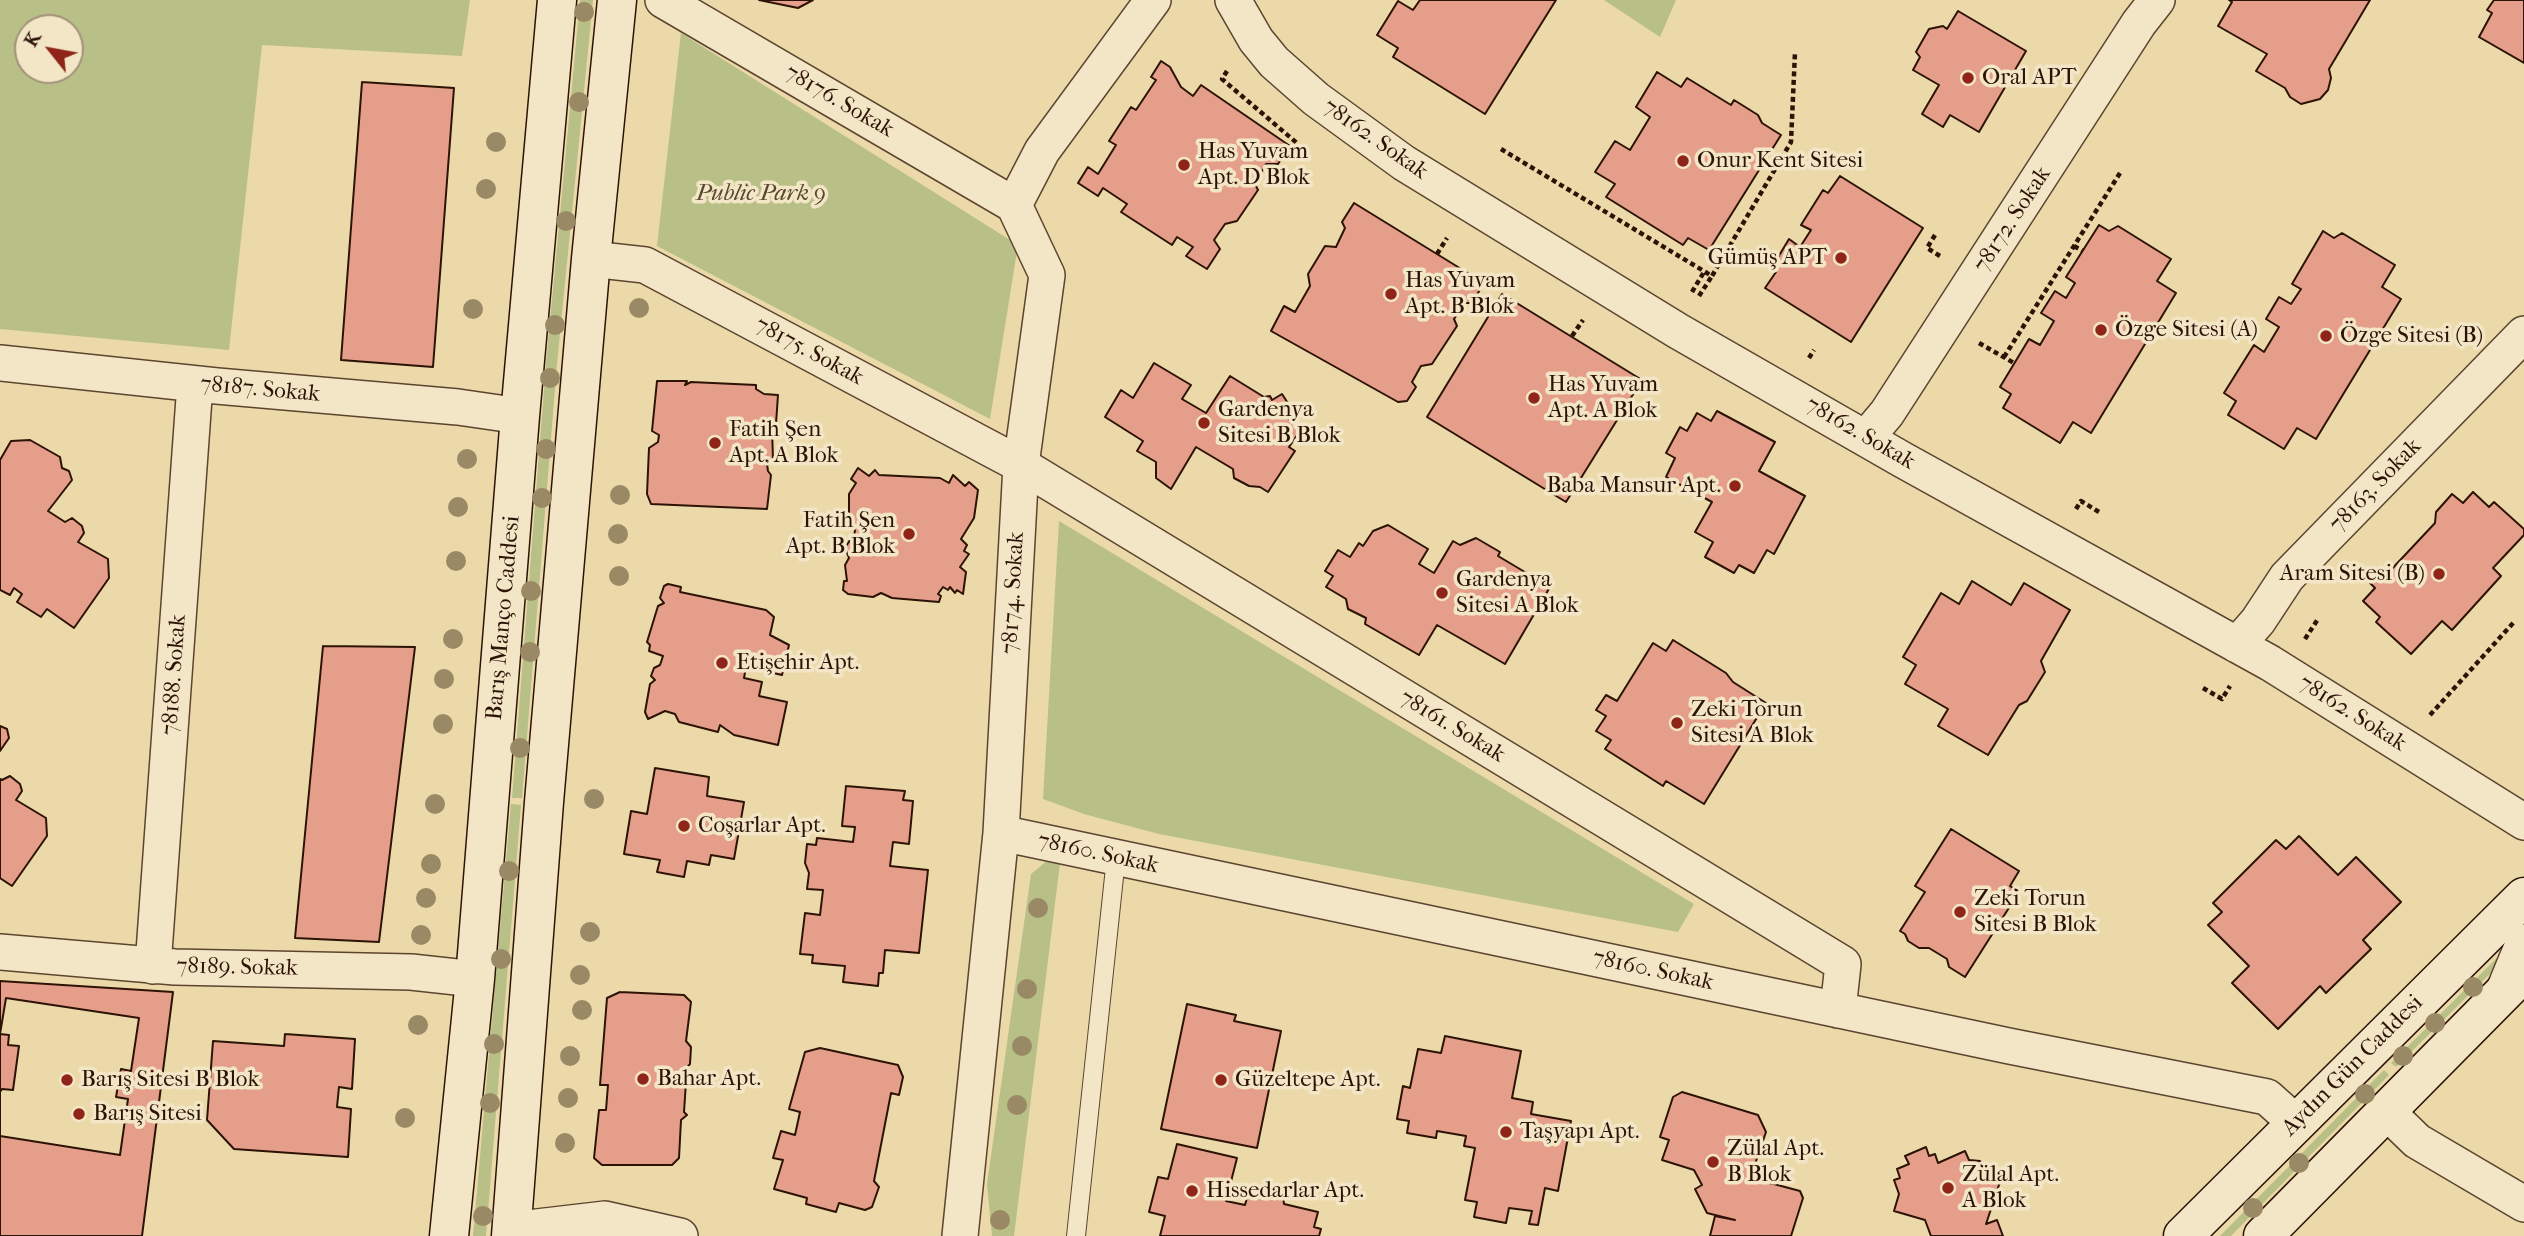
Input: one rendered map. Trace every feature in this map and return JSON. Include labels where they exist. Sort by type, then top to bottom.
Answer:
[{"type":"main road","name":"Barış Manço Caddesi","points":[[449,1236],[475,979],[520,416],[557,0]]},
{"type":"main road","points":[[511,1233],[544,802],[591,259],[618,0]]},
{"type":"main road","name":"Aydın Gün Caddesi","points":[[2183,1236],[2524,897]]},
{"type":"main road","points":[[2263,1236],[2513,984]]},
{"type":"street","name":"78176. Sokak","points":[[663,0],[1014,205]]},
{"type":"street","points":[[1014,205],[1042,151],[1153,0]]},
{"type":"street","name":"78162. Sokak","points":[[1233,0],[1256,40],[1274,62],[1316,99],[1404,163],[1678,331],[2237,645],[2524,822]]},
{"type":"street","name":"78172. Sokak","points":[[1866,438],[1887,413],[2139,23],[2157,0]]},
{"type":"street","name":"78174. Sokak","points":[[960,1236],[1001,833],[1021,465],[1047,275],[1014,205]]},
{"type":"street","name":"78175. Sokak","points":[[591,259],[645,265],[1021,465]]},
{"type":"street","name":"78163. Sokak","points":[[2237,645],[2258,621],[2287,577],[2524,334]]},
{"type":"street","name":"78187. Sokak","points":[[0,363],[195,384],[458,407],[520,416]]},
{"type":"street","name":"78188. Sokak","points":[[153,966],[195,384]]},
{"type":"street","name":"78161. Sokak","points":[[1021,465],[1843,964],[1838,1010]]},
{"type":"street","name":"78160. Sokak","points":[[1001,833],[1838,1010],[2267,1097],[2296,1123]]},
{"type":"street","points":[[2513,984],[2524,942]]},
{"type":"street","name":"78189. Sokak","points":[[0,952],[153,966],[411,972],[475,979]]},
{"type":"street","points":[[2386,1111],[2417,1141],[2524,1204]]},
{"type":"street","points":[[511,1233],[604,1219],[680,1236]]},
{"type":"lane","points":[[1076,1236],[1116,858]]},
{"type":"path","points":[[1695,303],[1791,142],[1795,52]]},
{"type":"path","points":[[1230,67],[1222,79],[1298,144]]},
{"type":"path","points":[[1501,149],[1712,276]]},
{"type":"path","points":[[2004,357],[2120,173]]},
{"type":"path","points":[[1437,254],[1451,232]]},
{"type":"path","points":[[1936,235],[1927,248],[1941,256]]},
{"type":"path","points":[[2074,246],[2083,251]]},
{"type":"path","points":[[1688,299],[1704,272]]},
{"type":"path","points":[[2040,299],[2048,303]]},
{"type":"path","points":[[1572,336],[1585,316]]},
{"type":"path","points":[[1979,343],[2014,363]]},
{"type":"path","points":[[2071,519],[2081,501],[2099,512]]},
{"type":"path","points":[[2301,646],[2318,619]]},
{"type":"path","points":[[2425,721],[2514,622]]},
{"type":"path","points":[[2203,688],[2222,699],[2231,685]]},
{"type":"green space","points":[[0,0],[470,0],[462,56],[262,45],[229,350],[0,329]]},
{"type":"green space","points":[[580,0],[593,0],[557,364],[522,798],[512,798],[546,364]]},
{"type":"green space","points":[[1604,0],[1676,0],[1660,37]]},
{"type":"green space","name":"Public Park 9","points":[[681,33],[1018,245],[990,419],[657,246]]},
{"type":"green space","points":[[1059,521],[1694,904],[1678,932],[1159,834],[1084,814],[1043,799]]},
{"type":"green space","points":[[511,804],[521,805],[486,1236],[473,1236]]},
{"type":"green space","points":[[1048,860],[1060,863],[1014,1236],[992,1236],[987,1184],[1031,874]]},
{"type":"green space","points":[[2515,940],[2520,944],[2396,1067],[2391,1063]]},
{"type":"green space","points":[[2384,1070],[2389,1075],[2231,1236],[2220,1236]]},
{"type":"building","points":[[759,0],[813,0],[798,8]]},
{"type":"building","points":[[1420,0],[1556,0],[1485,114],[1393,57],[1398,48],[1377,35],[1398,1],[1413,10]]},
{"type":"building","points":[[2229,0],[2370,0],[2329,69],[2331,78],[2328,90],[2320,99],[2301,104],[2290,97],[2285,88],[2256,71],[2267,54],[2218,26],[2232,2]]},
{"type":"building","points":[[2494,0],[2524,0],[2524,63],[2479,37],[2492,13],[2487,10]]},
{"type":"building","name":"Oral APT","points":[[1958,11],[2026,51],[1979,132],[1950,115],[1943,127],[1922,114],[1939,85],[1913,70],[1920,57],[1916,52],[1929,29],[1943,26],[1947,29]]},
{"type":"building","name":"Has Yuvam Apt. D Blok","points":[[1161,61],[1170,67],[1181,87],[1193,96],[1201,85],[1290,146],[1278,164],[1266,164],[1255,184],[1258,190],[1237,221],[1225,224],[1214,240],[1220,249],[1207,269],[1186,256],[1193,247],[1177,237],[1172,245],[1121,212],[1127,204],[1103,188],[1098,196],[1078,183],[1088,167],[1098,174],[1116,145],[1109,141],[1131,107],[1136,110],[1156,80],[1151,77]]},
{"type":"building","name":"Onur Kent Sitesi","points":[[1657,72],[1681,87],[1687,78],[1731,105],[1734,100],[1758,115],[1762,123],[1781,135],[1709,250],[1688,238],[1683,245],[1606,197],[1615,184],[1595,172],[1615,141],[1630,150],[1650,117],[1636,107]]},
{"type":"building","points":[[362,82],[454,88],[433,367],[341,360]]},
{"type":"building","name":"Gümüş APT","points":[[1840,176],[1923,228],[1851,342],[1765,288],[1776,272],[1771,269],[1789,239],[1800,247],[1811,230],[1801,225],[1823,190],[1828,193]]},
{"type":"building","name":"Has Yuvam Apt. B Blok","points":[[1354,203],[1484,283],[1472,303],[1465,303],[1454,319],[1457,326],[1432,364],[1421,366],[1412,382],[1416,387],[1407,401],[1398,402],[1271,331],[1284,306],[1295,312],[1310,286],[1308,274],[1325,246],[1336,247],[1345,228],[1342,222]]},
{"type":"building","name":"Özge Sitesi (A)","points":[[2099,225],[2109,231],[2118,226],[2171,259],[2157,281],[2176,293],[2091,433],[2073,422],[2060,443],[2003,408],[2011,394],[2000,387],[2029,339],[2040,345],[2054,321],[2041,313],[2055,291],[2066,298],[2075,283],[2066,277]]},
{"type":"building","name":"Özge Sitesi (B)","points":[[2323,231],[2334,238],[2342,233],[2395,265],[2382,287],[2401,299],[2316,439],[2297,428],[2284,449],[2228,415],[2236,401],[2224,393],[2254,345],[2264,352],[2279,327],[2266,319],[2279,297],[2291,304],[2301,289],[2292,284]]},
{"type":"building","name":"Has Yuvam Apt. A Blok","points":[[1502,294],[1642,380],[1566,502],[1427,417]]},
{"type":"building","name":"Gardenya Sitesi B Blok","points":[[1154,363],[1191,385],[1182,399],[1206,413],[1230,376],[1264,397],[1270,396],[1272,400],[1282,394],[1293,411],[1287,418],[1302,428],[1289,447],[1295,451],[1268,492],[1234,478],[1233,469],[1196,447],[1171,489],[1156,478],[1156,462],[1137,451],[1143,441],[1105,417],[1121,390],[1133,398]]},
{"type":"building","name":"Fatih Şen Apt. A Blok","points":[[657,381],[687,381],[685,385],[691,382],[756,385],[756,389],[764,394],[778,395],[776,424],[772,429],[773,459],[767,464],[771,475],[767,509],[651,504],[647,494],[649,448],[658,442],[659,435],[652,431]]},
{"type":"building","name":"Baba Mansur Apt.","points":[[1717,411],[1775,442],[1759,471],[1805,496],[1774,554],[1767,550],[1754,573],[1739,565],[1734,573],[1705,557],[1713,542],[1695,532],[1712,502],[1666,477],[1675,458],[1666,453],[1680,427],[1687,431],[1697,413],[1711,421]]},
{"type":"building","points":[[30,440],[60,457],[62,468],[69,471],[72,480],[48,511],[65,522],[72,518],[82,526],[84,533],[78,542],[108,559],[109,578],[74,628],[47,609],[41,617],[17,602],[22,594],[14,588],[10,595],[0,590],[0,460],[11,441]]},
{"type":"building","name":"Fatih Şen Apt. B Blok","points":[[858,468],[869,476],[875,470],[879,475],[940,478],[949,483],[953,475],[965,486],[969,482],[978,490],[974,518],[961,539],[967,545],[964,551],[969,554],[960,567],[966,572],[963,594],[957,590],[955,593],[950,587],[948,590],[943,587],[938,594],[941,596],[939,602],[892,598],[881,593],[873,597],[848,594],[843,590],[844,581],[847,581],[845,565],[849,558],[845,548],[850,540],[854,540],[855,529],[849,527],[849,494],[856,483],[851,479]]},
{"type":"building","name":"Aram Sitesi (B)","points":[[2473,492],[2489,507],[2494,502],[2524,529],[2524,535],[2493,568],[2501,576],[2452,630],[2442,621],[2411,654],[2376,622],[2380,617],[2363,601],[2375,588],[2370,583],[2384,567],[2389,572],[2435,523],[2436,512],[2452,494],[2463,503]]},
{"type":"building","name":"Gardenya Sitesi A Blok","points":[[1388,525],[1428,549],[1419,564],[1434,573],[1453,541],[1460,545],[1476,538],[1500,552],[1498,556],[1550,587],[1505,664],[1437,625],[1419,655],[1365,624],[1366,618],[1348,609],[1346,599],[1326,587],[1333,576],[1325,571],[1338,550],[1350,557],[1359,543],[1363,546],[1373,531]]},
{"type":"building","points":[[1972,581],[2011,605],[2024,583],[2070,610],[2041,661],[2045,672],[2027,701],[2019,705],[1988,755],[1938,726],[1948,709],[1905,684],[1916,665],[1903,657],[1941,593],[1959,604]]},
{"type":"building","name":"Etişehir Apt.","points":[[668,584],[681,587],[680,592],[766,610],[774,617],[770,635],[789,645],[782,675],[746,667],[744,678],[762,682],[759,696],[787,702],[778,745],[734,735],[720,725],[718,732],[679,722],[675,714],[665,711],[648,719],[645,712],[650,684],[655,680],[651,676],[663,656],[649,651],[650,645],[647,642],[658,606],[664,603],[660,598],[664,586]]},
{"type":"building","name":"Zeki Torun Sitesi A Blok","points":[[1673,640],[1726,673],[1733,682],[1766,703],[1704,804],[1666,781],[1663,786],[1605,749],[1611,740],[1596,731],[1606,716],[1596,710],[1606,695],[1617,701],[1653,643],[1666,651]]},
{"type":"building","points":[[323,646],[415,647],[379,942],[295,938]]},
{"type":"building","points":[[0,726],[7,729],[9,738],[0,751]]},
{"type":"building","name":"Coşarlar Apt.","points":[[655,768],[709,777],[707,796],[744,802],[734,859],[711,855],[709,865],[687,861],[684,877],[657,872],[660,860],[624,854],[631,811],[647,814]]},
{"type":"building","points":[[10,776],[20,784],[22,791],[16,800],[46,818],[47,836],[12,886],[0,878],[0,779]]},
{"type":"building","points":[[846,786],[905,791],[903,800],[913,801],[909,844],[893,842],[890,866],[928,870],[919,953],[885,950],[883,973],[879,973],[878,986],[843,982],[845,966],[812,963],[813,955],[800,954],[805,913],[820,915],[823,890],[807,889],[807,844],[816,845],[817,838],[853,842],[855,827],[842,826]]},
{"type":"building","name":"Zeki Torun Sitesi B Blok","points":[[1951,829],[2019,871],[2010,886],[2019,892],[1965,977],[1949,967],[1947,959],[1929,948],[1919,948],[1908,941],[1900,931],[1925,892],[1915,886]]},
{"type":"building","points":[[2299,836],[2338,875],[2356,857],[2401,902],[2363,940],[2371,949],[2326,993],[2320,986],[2278,1029],[2232,983],[2249,966],[2208,925],[2222,912],[2213,903],[2276,840],[2286,849]]},
{"type":"building","name":"Barış Sitesi","points":[[0,981],[173,992],[142,1236],[0,1236]]},
{"type":"building","name":"Bahar Apt.","points":[[620,992],[684,995],[691,1002],[686,1041],[691,1047],[684,1112],[687,1115],[681,1120],[679,1158],[672,1165],[602,1165],[594,1158],[599,1110],[606,1110],[608,1085],[600,1085],[607,998]]},
{"type":"building","name":"Barış Sitesi B Blok","points":[[6,998],[139,1018],[131,1071],[121,1069],[116,1097],[128,1099],[120,1155],[0,1136],[0,1092],[2,1089],[13,1090],[19,1046],[8,1045],[9,1035],[0,1034]]},
{"type":"building","name":"Güzeltepe Apt.","points":[[1187,1004],[1236,1015],[1234,1021],[1281,1031],[1257,1148],[1161,1129]]},
{"type":"building","points":[[285,1034],[355,1039],[352,1089],[339,1087],[337,1107],[351,1109],[348,1157],[234,1149],[207,1120],[213,1041],[284,1046]]},
{"type":"building","name":"Taşyapı Apt.","points":[[1445,1036],[1521,1051],[1512,1098],[1533,1102],[1531,1114],[1571,1121],[1558,1191],[1545,1188],[1538,1225],[1529,1224],[1532,1211],[1509,1208],[1506,1223],[1474,1217],[1477,1202],[1465,1200],[1475,1148],[1464,1146],[1466,1136],[1437,1131],[1436,1138],[1407,1133],[1409,1121],[1397,1119],[1403,1086],[1410,1088],[1418,1049],[1441,1053]]},
{"type":"building","points":[[820,1048],[898,1065],[903,1077],[899,1095],[891,1093],[874,1181],[879,1187],[872,1207],[865,1210],[839,1203],[836,1212],[806,1204],[807,1198],[774,1189],[783,1160],[773,1158],[781,1131],[795,1135],[800,1112],[789,1109],[805,1052]]},
{"type":"building","name":"Zülal Apt. B Blok","points":[[1682,1092],[1758,1115],[1766,1132],[1755,1164],[1747,1165],[1751,1172],[1761,1169],[1770,1183],[1800,1191],[1803,1198],[1791,1236],[1710,1236],[1715,1216],[1735,1220],[1707,1213],[1695,1189],[1702,1185],[1694,1170],[1662,1160],[1669,1140],[1660,1137],[1673,1097]]},
{"type":"building","name":"Hissedarlar Apt.","points":[[1177,1144],[1237,1158],[1226,1201],[1245,1205],[1250,1187],[1283,1195],[1284,1204],[1318,1212],[1314,1227],[1321,1229],[1319,1236],[1160,1236],[1165,1216],[1149,1212],[1158,1177],[1168,1179]]},
{"type":"building","name":"Zülal Apt. A Blok","points":[[1926,1147],[1929,1156],[1935,1154],[1938,1163],[1965,1151],[1969,1160],[1980,1161],[1983,1168],[1992,1166],[2000,1182],[1986,1224],[1997,1220],[2003,1236],[1931,1236],[1925,1220],[1894,1211],[1899,1194],[1894,1180],[1900,1178],[1897,1169],[1909,1164],[1905,1156]]},
{"type":"place","name":"Oral APT","points":[[1968,78]]},
{"type":"place","name":"Onur Kent Sitesi","points":[[1683,161]]},
{"type":"place","name":"Has Yuvam Apt. D Blok","points":[[1184,165]]},
{"type":"place","name":"Gümüş APT","points":[[1841,258]]},
{"type":"place","name":"Has Yuvam Apt. B Blok","points":[[1391,294]]},
{"type":"place","name":"Özge Sitesi (A)","points":[[2101,330]]},
{"type":"place","name":"Özge Sitesi (B)","points":[[2326,336]]},
{"type":"place","name":"Has Yuvam Apt. A Blok","points":[[1534,398]]},
{"type":"place","name":"Gardenya Sitesi B Blok","points":[[1204,423]]},
{"type":"place","name":"Fatih Şen Apt. A Blok","points":[[715,443]]},
{"type":"place","name":"Baba Mansur Apt.","points":[[1735,486]]},
{"type":"place","name":"Fatih Şen Apt. B Blok","points":[[909,534]]},
{"type":"place","name":"Aram Sitesi (B)","points":[[2439,574]]},
{"type":"place","name":"Gardenya Sitesi A Blok","points":[[1442,593]]},
{"type":"place","name":"Etişehir Apt.","points":[[722,663]]},
{"type":"place","name":"Zeki Torun Sitesi A Blok","points":[[1677,723]]},
{"type":"place","name":"Coşarlar Apt.","points":[[684,826]]},
{"type":"place","name":"Zeki Torun Sitesi B Blok","points":[[1960,912]]},
{"type":"place","name":"Bahar Apt.","points":[[643,1079]]},
{"type":"place","name":"Barış Sitesi B Blok","points":[[67,1080]]},
{"type":"place","name":"Güzeltepe Apt.","points":[[1221,1080]]},
{"type":"place","name":"Barış Sitesi","points":[[79,1114]]},
{"type":"place","name":"Taşyapı Apt.","points":[[1506,1132]]},
{"type":"place","name":"Zülal Apt. B Blok","points":[[1713,1162]]},
{"type":"place","name":"Zülal Apt. A Blok","points":[[1948,1188]]},
{"type":"place","name":"Hissedarlar Apt.","points":[[1192,1191]]}]
